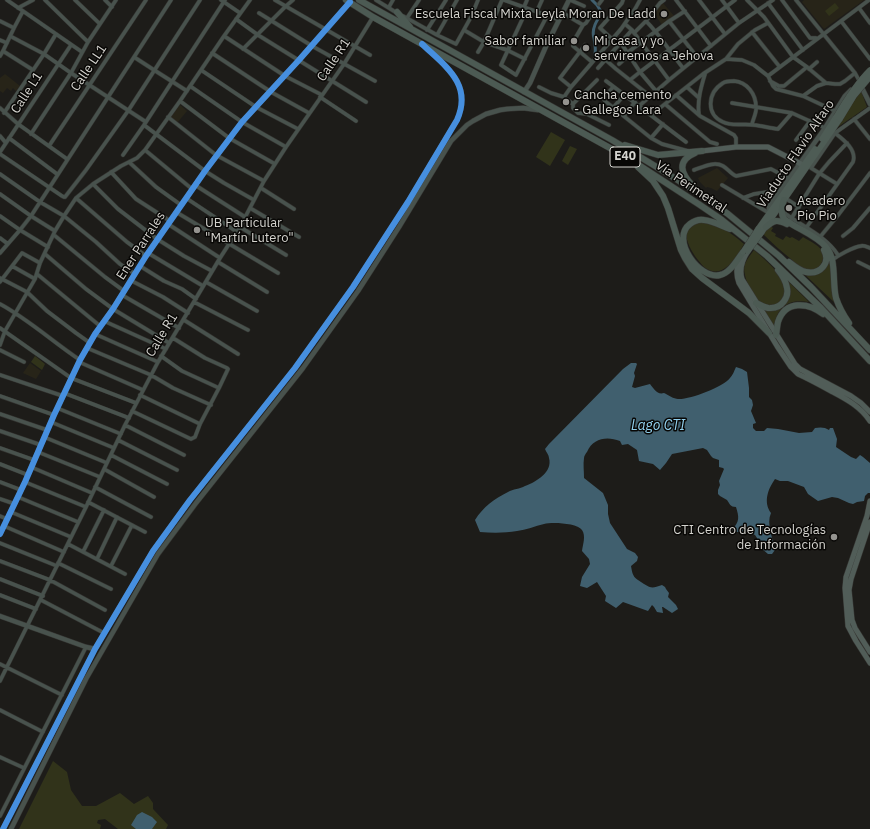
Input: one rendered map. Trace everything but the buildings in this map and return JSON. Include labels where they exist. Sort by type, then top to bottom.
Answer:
[{"type":"highway","name":"Vía Perimetral","points":[[359,0],[612,140],[706,198],[779,256],[869,348]]},
{"type":"highway","name":"Vía Perimetral","points":[[348,1],[373,17],[628,158],[700,205],[767,256],[840,327],[870,361]]},
{"type":"highway","points":[[397,12],[412,30]]},
{"type":"highway","points":[[612,140],[658,155],[702,151]]},
{"type":"highway","points":[[702,151],[684,160],[682,170],[690,183],[706,198]]},
{"type":"highway","points":[[628,158],[653,182],[661,193],[668,208],[681,250],[692,269],[752,315],[769,333]]},
{"type":"highway","points":[[785,198],[782,212],[787,221],[823,244],[828,249],[832,260],[837,300],[845,316],[869,348]]},
{"type":"highway","points":[[736,232],[709,221],[698,220],[690,224],[685,230],[683,234],[683,242],[687,253],[698,267],[707,274],[714,276],[726,272],[745,252]]},
{"type":"highway","points":[[762,230],[772,222],[781,221],[822,248],[826,254],[826,260],[821,269],[815,272],[808,272],[800,269],[779,256]]},
{"type":"highway","points":[[756,303],[768,308],[776,308],[784,302],[787,294],[787,286],[783,278],[767,256]]},
{"type":"highway","points":[[778,342],[778,323],[781,316],[788,309],[797,305],[815,308],[840,327]]},
{"type":"main road","name":"Viaducto Flavio Alfaro","points":[[745,252],[785,198],[850,94],[863,77],[870,71]]},
{"type":"main road","name":"Viaducto Flavio Alfaro","points":[[762,230],[768,214],[802,164],[837,116],[870,77]]},
{"type":"main road","points":[[702,151],[736,147],[768,147],[802,164]]},
{"type":"main road","points":[[785,198],[790,195],[811,168]]},
{"type":"main road","points":[[745,252],[737,266],[737,278],[769,333],[778,342]]},
{"type":"main road","points":[[745,252],[740,270],[741,276],[788,358],[791,367],[798,374],[861,403],[870,412]]},
{"type":"main road","points":[[837,391],[857,406],[870,421]]},
{"type":"main road","points":[[870,501],[868,516],[846,578],[845,588],[848,626],[870,663]]},
{"type":"main road","points":[[870,522],[851,579],[849,590],[852,620],[870,652]]},
{"type":"street","points":[[7,0],[82,52]]},
{"type":"street","points":[[18,8],[33,0]]},
{"type":"street","points":[[45,0],[88,42]]},
{"type":"street","points":[[75,0],[100,24]]},
{"type":"street","points":[[105,0],[112,7]]},
{"type":"street","points":[[32,134],[71,73],[88,42],[116,0]]},
{"type":"street","name":"Calle LL1","points":[[49,146],[146,0]]},
{"type":"street","points":[[0,253],[31,216],[172,0]]},
{"type":"street","points":[[0,153],[49,188],[64,197],[67,195],[128,110],[200,0]]},
{"type":"street","points":[[0,345],[5,331],[35,279],[40,263],[54,233],[76,198],[111,172],[137,158],[168,118],[250,0]]},
{"type":"street","points":[[275,0],[370,55]]},
{"type":"street","points":[[243,49],[293,0]]},
{"type":"street","points":[[376,0],[427,30],[456,44],[478,0]]},
{"type":"street","points":[[389,7],[393,0]]},
{"type":"street","points":[[407,18],[419,0]]},
{"type":"street","points":[[427,30],[446,0]]},
{"type":"street","points":[[437,35],[457,0]]},
{"type":"street","points":[[478,52],[503,0],[557,19]]},
{"type":"street","points":[[527,0],[501,65],[516,76],[547,16]]},
{"type":"street","points":[[536,12],[542,0]]},
{"type":"street","points":[[568,0],[584,6]]},
{"type":"street","points":[[524,92],[530,83],[568,0]]},
{"type":"street","points":[[547,44],[557,19],[568,0]]},
{"type":"street","points":[[599,4],[602,0]]},
{"type":"street","points":[[612,38],[600,28],[623,0]]},
{"type":"street","points":[[564,97],[625,24],[640,0]]},
{"type":"street","points":[[598,68],[620,43],[646,21],[664,0]]},
{"type":"street","points":[[676,0],[711,46]]},
{"type":"street","points":[[699,0],[725,34]]},
{"type":"street","points":[[722,0],[739,23]]},
{"type":"street","points":[[630,80],[735,0]]},
{"type":"street","points":[[747,0],[768,23],[793,58],[826,83]]},
{"type":"street","points":[[639,106],[725,34],[773,0]]},
{"type":"street","points":[[782,0],[810,38],[816,38]]},
{"type":"street","points":[[796,0],[855,73],[870,104]]},
{"type":"street","points":[[768,76],[779,66],[793,58],[816,38],[869,0]]},
{"type":"street","points":[[123,155],[145,124],[223,1],[240,13]]},
{"type":"street","name":"Ener Parrales","points":[[0,534],[25,482],[71,378],[95,334],[113,309],[130,280],[157,239],[229,138],[327,30],[348,1]]},
{"type":"street","points":[[768,3],[803,50]]},
{"type":"street","points":[[859,8],[870,23]]},
{"type":"street","points":[[0,56],[23,11]]},
{"type":"street","points":[[620,64],[641,42],[685,11]]},
{"type":"street","points":[[259,13],[312,46],[375,81]]},
{"type":"street","points":[[562,13],[583,25]]},
{"type":"street","points":[[592,14],[583,25],[573,45],[592,62]]},
{"type":"street","name":"Calle R1","points":[[0,681],[150,375],[184,320],[212,270],[240,227],[275,164],[344,64],[373,17]]},
{"type":"street","points":[[236,19],[258,35],[366,102]]},
{"type":"street","points":[[0,21],[14,28]]},
{"type":"street","points":[[646,21],[656,31],[683,68]]},
{"type":"street","points":[[670,21],[697,57]]},
{"type":"street","points":[[841,21],[870,59]]},
{"type":"street","points":[[651,116],[687,87],[726,59],[738,44],[752,32],[768,23]]},
{"type":"street","points":[[625,24],[641,42],[669,80]]},
{"type":"street","points":[[464,30],[484,42],[507,50],[525,59]]},
{"type":"street","points":[[752,32],[779,66]]},
{"type":"street","points":[[4,113],[56,34]]},
{"type":"street","points":[[10,36],[44,54],[128,110],[156,134],[205,171],[254,200]]},
{"type":"street","points":[[224,36],[285,76],[321,96],[356,121]]},
{"type":"street","points":[[0,40],[7,43]]},
{"type":"street","points":[[620,43],[640,72],[656,91]]},
{"type":"street","points":[[3,829],[95,649],[153,551],[190,500],[291,373],[353,288],[408,202],[457,120],[462,102],[461,90],[456,79],[449,69],[422,44]]},
{"type":"street","name":"Calle L1","points":[[0,153],[70,45]]},
{"type":"street","points":[[571,87],[560,78],[560,76],[586,45]]},
{"type":"street","points":[[3,51],[33,70]]},
{"type":"street","points":[[212,53],[271,92],[309,113]]},
{"type":"street","points":[[599,54],[650,96]]},
{"type":"street","points":[[134,57],[187,91]]},
{"type":"street","points":[[726,59],[742,60],[754,65],[768,76],[776,89],[803,96],[837,116]]},
{"type":"street","points":[[770,80],[777,85],[784,86],[817,62]]},
{"type":"street","points":[[201,70],[256,107],[298,129]]},
{"type":"street","points":[[722,185],[768,214],[770,207],[781,190],[802,164],[825,128],[837,116],[845,96],[870,71]]},
{"type":"street","points":[[700,116],[699,98],[706,73]]},
{"type":"street","points":[[803,96],[817,86],[826,83],[840,84],[855,73]]},
{"type":"street","points":[[573,104],[597,80]]},
{"type":"street","points":[[606,81],[686,142]]},
{"type":"street","points":[[752,124],[757,107],[753,94],[742,83],[727,81],[722,83],[712,97],[711,111],[722,122],[732,125],[752,124],[778,129],[792,113]]},
{"type":"street","points":[[190,86],[242,122],[286,147]]},
{"type":"street","points":[[613,86],[604,99],[613,108],[650,138],[662,144],[693,152]]},
{"type":"street","points":[[539,87],[564,97],[573,104],[573,108],[578,113],[587,114],[609,125]]},
{"type":"street","points":[[687,87],[699,98]]},
{"type":"street","points":[[613,108],[624,94]]},
{"type":"street","points":[[676,96],[700,116],[735,136],[736,147]]},
{"type":"street","points":[[180,101],[229,138],[275,164]]},
{"type":"street","points":[[624,116],[635,102]]},
{"type":"street","points":[[732,103],[792,113],[825,128]]},
{"type":"street","points":[[665,104],[710,142],[717,144]]},
{"type":"street","points":[[0,108],[18,124],[67,159]]},
{"type":"street","points":[[11,829],[86,679],[158,554],[196,503],[303,368],[358,291],[452,141],[467,125],[479,117],[493,112],[523,108],[549,114]]},
{"type":"street","points":[[837,184],[811,168],[836,133],[870,108]]},
{"type":"street","points":[[168,118],[216,155],[264,182]]},
{"type":"street","points":[[854,119],[870,139]]},
{"type":"street","points":[[796,140],[810,121]]},
{"type":"street","points":[[650,138],[663,124]]},
{"type":"street","points":[[806,228],[853,162],[854,155],[847,143],[836,133]]},
{"type":"street","points":[[0,136],[6,143]]},
{"type":"street","points":[[9,138],[58,174]]},
{"type":"street","points":[[791,219],[819,174],[847,143]]},
{"type":"street","points":[[144,150],[194,187],[245,217]]},
{"type":"street","points":[[129,162],[156,187],[181,205]]},
{"type":"street","points":[[694,170],[719,164],[724,166],[736,176],[771,169],[790,179]]},
{"type":"street","points":[[111,172],[136,199],[220,258]]},
{"type":"street","points":[[820,237],[870,173]]},
{"type":"street","points":[[0,174],[40,202],[64,216],[120,264],[135,274]]},
{"type":"street","points":[[865,180],[870,183]]},
{"type":"street","points":[[93,184],[118,209],[157,239],[184,256],[212,270]]},
{"type":"street","points":[[261,188],[294,209]]},
{"type":"street","points":[[743,198],[754,194],[781,190]]},
{"type":"street","points":[[0,194],[54,233],[123,293],[179,328]]},
{"type":"street","points":[[76,198],[127,242],[203,286]]},
{"type":"street","points":[[186,198],[237,232]]},
{"type":"street","points":[[785,198],[799,206]]},
{"type":"street","points":[[408,202],[413,205]]},
{"type":"street","points":[[250,208],[299,237]]},
{"type":"street","points":[[843,236],[853,228],[870,208]]},
{"type":"street","points":[[176,212],[278,274]]},
{"type":"street","points":[[782,212],[832,246],[838,255]]},
{"type":"street","points":[[0,216],[48,247]]},
{"type":"street","points":[[240,227],[286,255]]},
{"type":"street","points":[[0,238],[8,244]]},
{"type":"street","points":[[832,260],[838,255],[860,246],[870,248]]},
{"type":"street","points":[[40,263],[22,253],[1,280],[27,292],[53,315],[90,343]]},
{"type":"street","points":[[45,254],[86,289],[113,309],[169,343]]},
{"type":"street","points":[[218,262],[267,292]]},
{"type":"street","points":[[858,262],[870,268]]},
{"type":"street","points":[[12,266],[35,279]]},
{"type":"street","points":[[140,266],[164,281],[182,289],[195,300],[248,330]]},
{"type":"street","points":[[37,274],[100,326]]},
{"type":"street","points":[[130,280],[163,297],[188,313]]},
{"type":"street","points":[[206,282],[257,311]]},
{"type":"street","points":[[0,304],[16,312],[80,361],[143,390]]},
{"type":"street","points":[[184,320],[238,354]]},
{"type":"street","points":[[104,321],[166,349]]},
{"type":"street","points":[[0,328],[71,378],[136,403]]},
{"type":"street","points":[[95,334],[158,362]]},
{"type":"street","points":[[132,411],[192,439],[195,437],[200,424],[220,388],[228,368],[205,358],[173,338]]},
{"type":"street","points":[[87,348],[150,375],[173,388],[210,405]]},
{"type":"street","points":[[0,350],[24,362]]},
{"type":"street","points":[[161,356],[182,371],[220,388]]},
{"type":"street","points":[[0,374],[64,394],[128,418]]},
{"type":"street","points":[[0,396],[54,415]]},
{"type":"street","points":[[140,396],[200,424]]},
{"type":"street","points":[[57,408],[121,434]]},
{"type":"street","points":[[0,414],[47,430]]},
{"type":"street","points":[[51,422],[114,448]]},
{"type":"street","points":[[125,425],[184,456]]},
{"type":"street","points":[[0,431],[41,445]]},
{"type":"street","points":[[44,437],[107,463]]},
{"type":"street","points":[[118,440],[177,470]]},
{"type":"street","points":[[0,448],[34,460]]},
{"type":"street","points":[[38,452],[100,477]]},
{"type":"street","points":[[111,455],[167,484]]},
{"type":"street","points":[[0,464],[28,475]]},
{"type":"street","points":[[31,467],[92,493]]},
{"type":"street","points":[[104,469],[154,497]]},
{"type":"street","points":[[0,482],[21,490]]},
{"type":"street","points":[[25,482],[86,507]]},
{"type":"street","points":[[95,488],[151,517]]},
{"type":"street","points":[[18,497],[78,522]]},
{"type":"street","points":[[0,499],[14,504]]},
{"type":"street","points":[[88,502],[145,532]]},
{"type":"street","points":[[83,552],[104,510]]},
{"type":"street","points":[[11,512],[71,537]]},
{"type":"street","points":[[0,516],[7,519]]},
{"type":"street","points":[[97,559],[117,517]]},
{"type":"street","points":[[111,566],[132,525]]},
{"type":"street","points":[[4,526],[64,552]]},
{"type":"street","points":[[0,543],[58,565],[111,589]]},
{"type":"street","points":[[68,544],[124,574]]},
{"type":"street","points":[[0,561],[50,580],[105,610]]},
{"type":"street","points":[[0,579],[42,598],[104,633]]},
{"type":"street","points":[[0,595],[36,609]]},
{"type":"street","points":[[0,616],[95,649]]},
{"type":"street","points":[[0,816],[86,647]]},
{"type":"street","points":[[0,664],[62,695]]},
{"type":"street","points":[[0,710],[43,732]]},
{"type":"street","points":[[0,757],[24,768]]},
{"type":"shaded area","points":[[804,0],[864,0],[824,29],[802,2]]},
{"type":"shaded area","name":"Escuela Fiscal Mixta Leyla Moran De Ladd","points":[[663,3],[674,16],[662,25],[654,13]]},
{"type":"shaded area","points":[[5,74],[20,86],[16,91],[13,88],[11,91],[7,88],[3,93],[0,91],[0,78]]},
{"type":"shaded area","points":[[180,105],[187,111],[177,123],[170,118]]},
{"type":"shaded area","points":[[717,168],[728,178],[717,191],[711,188],[706,188],[698,178]]},
{"type":"shaded area","points":[[30,363],[41,371],[36,379],[23,373]]},
{"type":"green space","points":[[835,3],[839,8],[829,16],[825,11]]},
{"type":"green space","points":[[861,91],[867,107],[835,129]]},
{"type":"green space","points":[[551,132],[565,140],[550,166],[536,157]]},
{"type":"green space","points":[[570,146],[577,149],[568,165],[562,161]]},
{"type":"green space","points":[[696,222],[711,223],[721,227],[744,244],[734,260],[724,269],[713,271],[707,269],[693,253],[688,243],[685,231]]},
{"type":"green space","points":[[770,226],[773,228],[771,231],[776,234],[775,236],[783,240],[786,236],[790,238],[792,237],[799,241],[803,237],[819,247],[823,255],[820,266],[810,271],[802,268],[763,234]]},
{"type":"green space","points":[[754,250],[775,269],[784,283],[785,296],[777,304],[768,305],[762,303],[755,296],[746,279],[744,268],[745,264]]},
{"type":"green space","points":[[828,254],[835,303],[802,272],[817,273]]},
{"type":"green space","points":[[785,278],[809,302],[802,301],[790,303],[785,306],[778,314],[774,327],[761,308],[785,303]]},
{"type":"green space","points":[[35,356],[45,364],[42,370],[31,362]]},
{"type":"green space","points":[[53,761],[67,772],[71,790],[82,806],[96,806],[120,793],[134,804],[148,796],[153,803],[153,809],[168,825],[166,829],[118,829],[105,819],[98,820],[97,823],[101,825],[100,829],[19,829]]},
{"type":"water","name":"Lago CTI","points":[[631,363],[637,364],[632,387],[635,388],[650,384],[654,390],[678,399],[690,397],[713,389],[726,382],[733,374],[736,367],[742,369],[747,372],[749,397],[752,400],[753,405],[751,411],[756,423],[753,424],[753,428],[756,431],[764,431],[767,428],[799,433],[812,432],[815,428],[821,427],[829,430],[830,428],[833,428],[837,439],[836,447],[856,459],[860,455],[870,463],[870,493],[865,496],[864,501],[853,504],[832,497],[818,501],[808,494],[804,487],[788,481],[780,481],[775,479],[767,496],[767,504],[771,513],[769,522],[775,550],[772,554],[768,554],[761,548],[755,535],[732,530],[738,519],[736,507],[731,506],[727,500],[718,494],[720,485],[719,481],[724,469],[719,467],[719,460],[713,458],[707,450],[703,448],[672,454],[660,470],[653,464],[639,461],[637,450],[628,444],[622,445],[620,441],[615,439],[601,439],[597,441],[590,447],[584,456],[584,478],[603,493],[608,505],[610,523],[627,549],[635,553],[638,557],[637,561],[631,566],[634,577],[649,587],[662,585],[665,587],[669,593],[668,597],[678,609],[672,613],[663,607],[663,613],[657,612],[652,605],[648,611],[623,602],[616,608],[605,601],[606,596],[597,582],[587,588],[580,586],[582,577],[590,564],[589,559],[582,551],[584,540],[583,532],[575,526],[548,523],[512,532],[480,532],[475,520],[482,511],[489,504],[503,495],[521,488],[543,476],[550,463],[549,456],[545,449],[623,369]]},
{"type":"water","points":[[142,812],[152,817],[157,822],[152,829],[136,829],[131,825],[137,815]]},
{"type":"waterway","points":[[592,0],[602,13],[596,22],[593,31],[595,55]]},
{"type":"cycle path","points":[[0,534],[80,360],[95,334],[113,309],[146,256],[205,171],[242,122],[350,2]]},
{"type":"cycle path","points":[[3,829],[95,649],[153,551],[190,500],[295,368],[353,287],[408,202],[457,120],[461,107],[462,96],[459,86],[447,68],[422,44]]},
{"type":"place","name":"Escuela Fiscal Mixta Leyla Moran De Ladd","points":[[664,14]]},
{"type":"place","name":"Sabor familiar","points":[[574,41]]},
{"type":"place","name":"Mi casa y yo serviremos a Jehova","points":[[586,48]]},
{"type":"place","name":"Cancha cemento - Gallegos Lara","points":[[566,102]]},
{"type":"place","name":"Asadero Pio Pio","points":[[789,208]]},
{"type":"place","name":"UB Particular \"Martín Lutero\"","points":[[197,230]]},
{"type":"place","name":"CTI Centro de Tecnologías de Información","points":[[834,537]]}]
